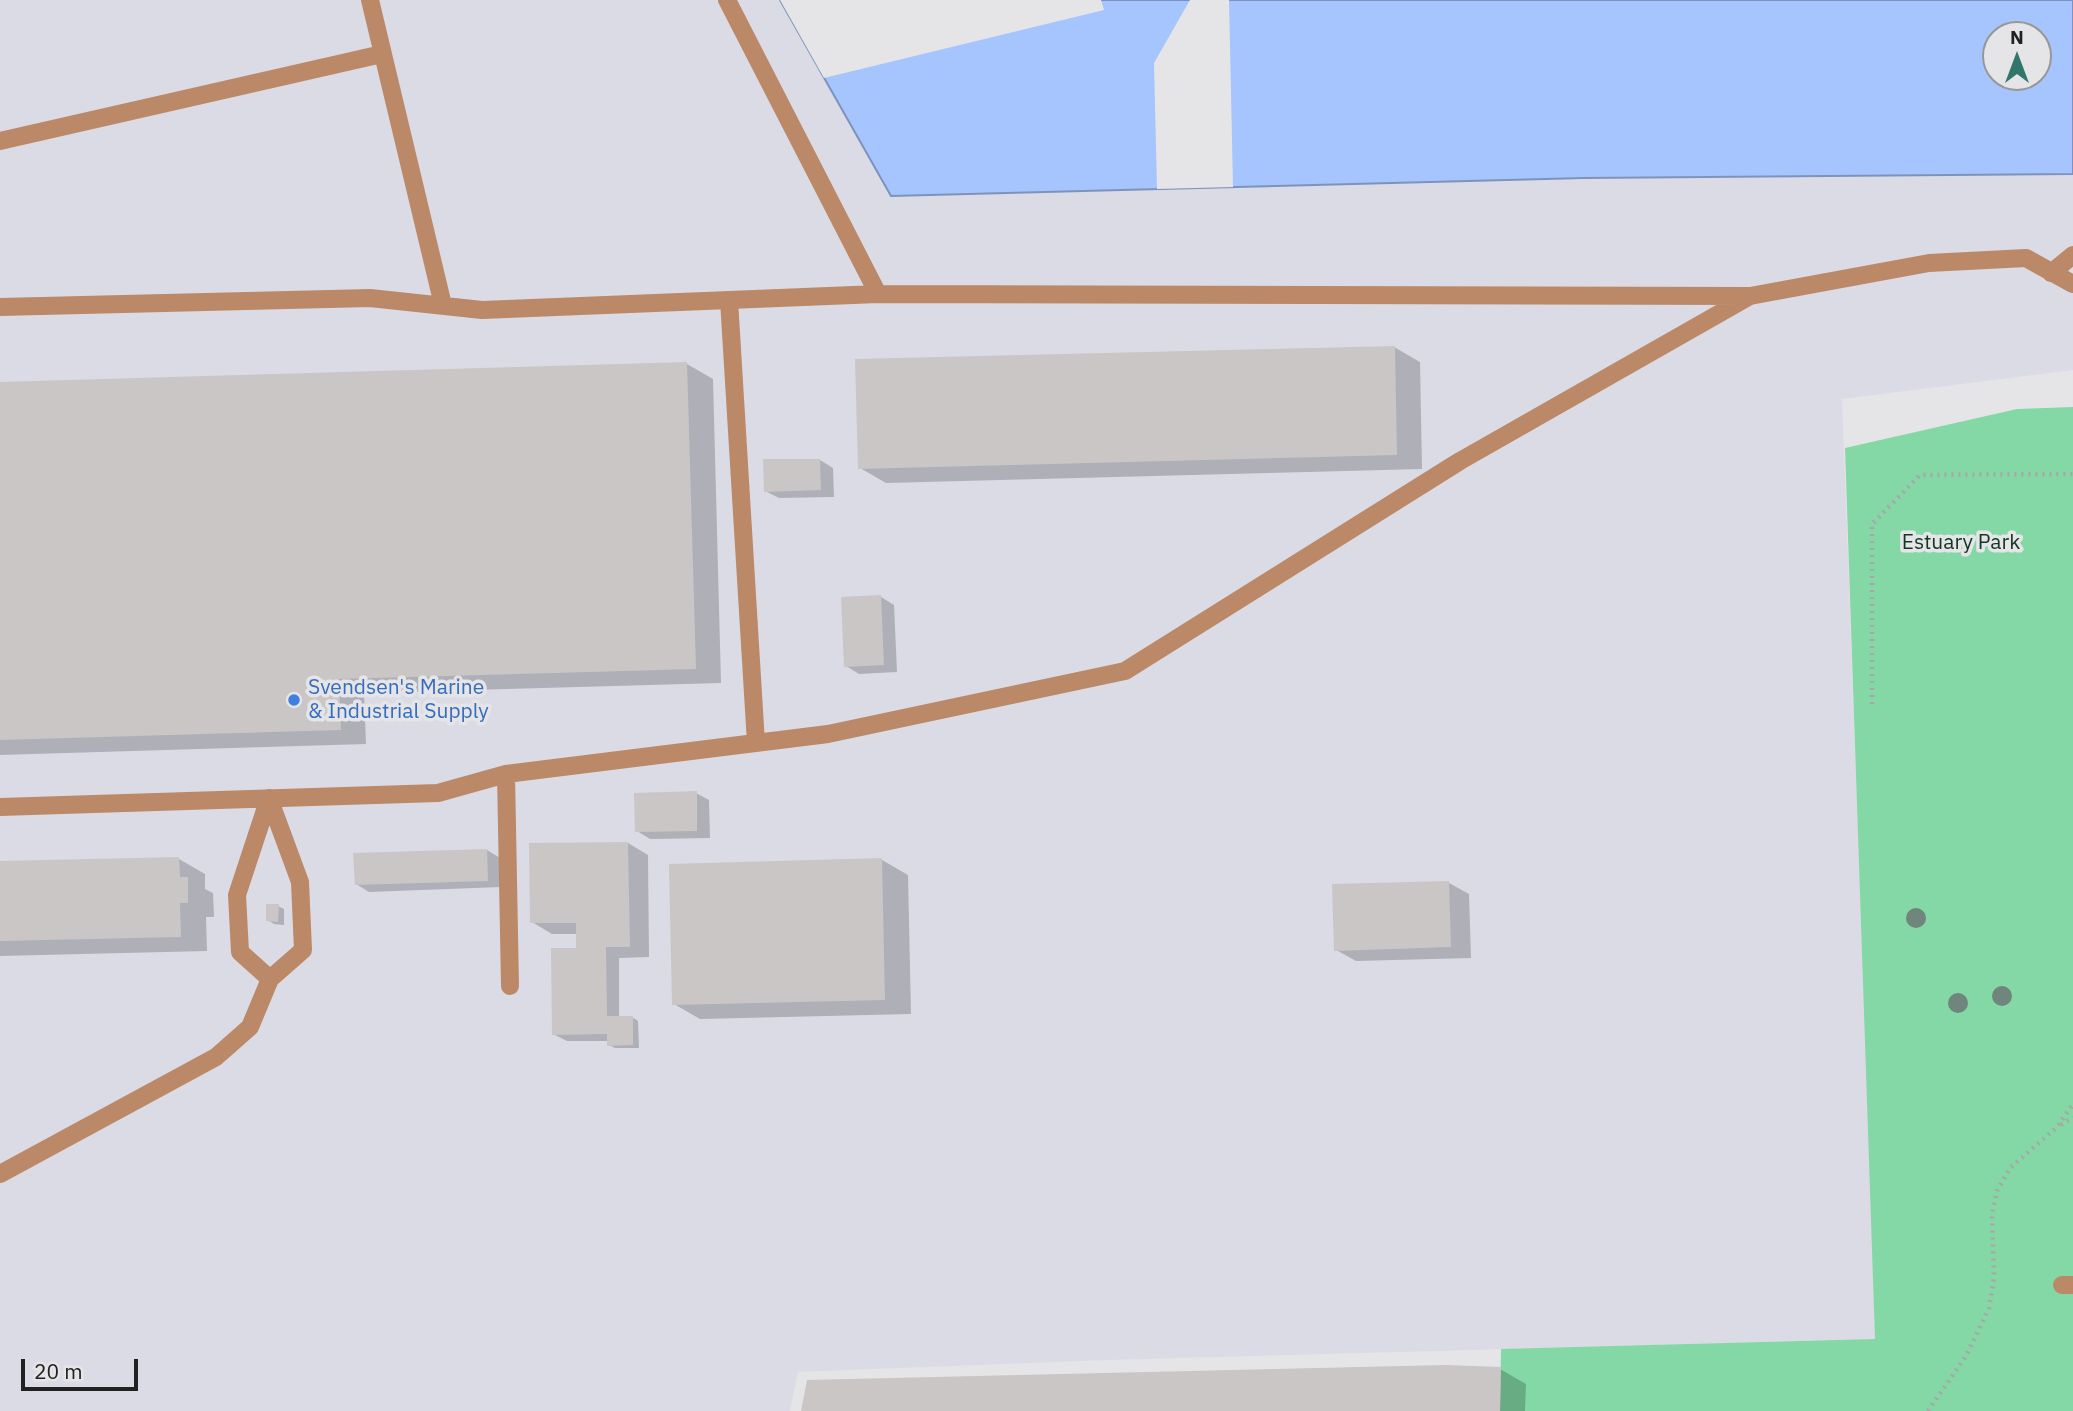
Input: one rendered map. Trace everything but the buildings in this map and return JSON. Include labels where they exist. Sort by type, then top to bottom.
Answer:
[{"type":"lane","points":[[370,0],[443,305]]},
{"type":"lane","points":[[727,0],[878,294]]},
{"type":"lane","points":[[0,141],[382,54]]},
{"type":"lane","points":[[2051,273],[2073,255]]},
{"type":"lane","points":[[0,307],[370,298],[482,310],[878,294],[1751,296],[1930,263],[2026,258],[2073,284]]},
{"type":"lane","points":[[0,807],[438,793],[506,774],[828,734],[1125,671],[1460,461],[1751,296]]},
{"type":"lane","points":[[729,300],[756,743]]},
{"type":"lane","points":[[506,774],[510,986]]},
{"type":"lane","points":[[0,1174],[216,1057],[250,1027],[270,979],[303,950],[300,883],[269,798]]},
{"type":"lane","points":[[269,798],[237,895],[240,952],[270,979]]},
{"type":"path","points":[[1872,704],[1872,524],[1920,475],[2073,474]]},
{"type":"path","points":[[2057,1127],[2073,1104]]},
{"type":"path","points":[[1928,1411],[1966,1356],[1989,1308],[1994,1278],[1992,1214],[1997,1191],[2010,1168],[2057,1127],[2073,1117]]},
{"type":"shaded area","points":[[0,0],[780,0],[891,196],[1584,178],[2073,174],[2073,370],[1842,399],[1875,1339],[1108,1360],[798,1372],[790,1411],[0,1411]]},
{"type":"green space","name":"Estuary Park","points":[[2073,407],[2073,1411],[1500,1411],[1501,1349],[1875,1339],[1845,448],[2017,409]]},
{"type":"water","points":[[780,0],[2073,0],[2073,174],[1584,178],[891,196]]},
{"type":"pier","points":[[780,0],[1101,0],[1104,10],[824,78]]},
{"type":"pier","points":[[1190,0],[1229,0],[1233,187],[1157,189],[1154,63]]},
{"type":"place","name":"Svendsen's Marine & Industrial Supply","points":[[294,700]]}]
